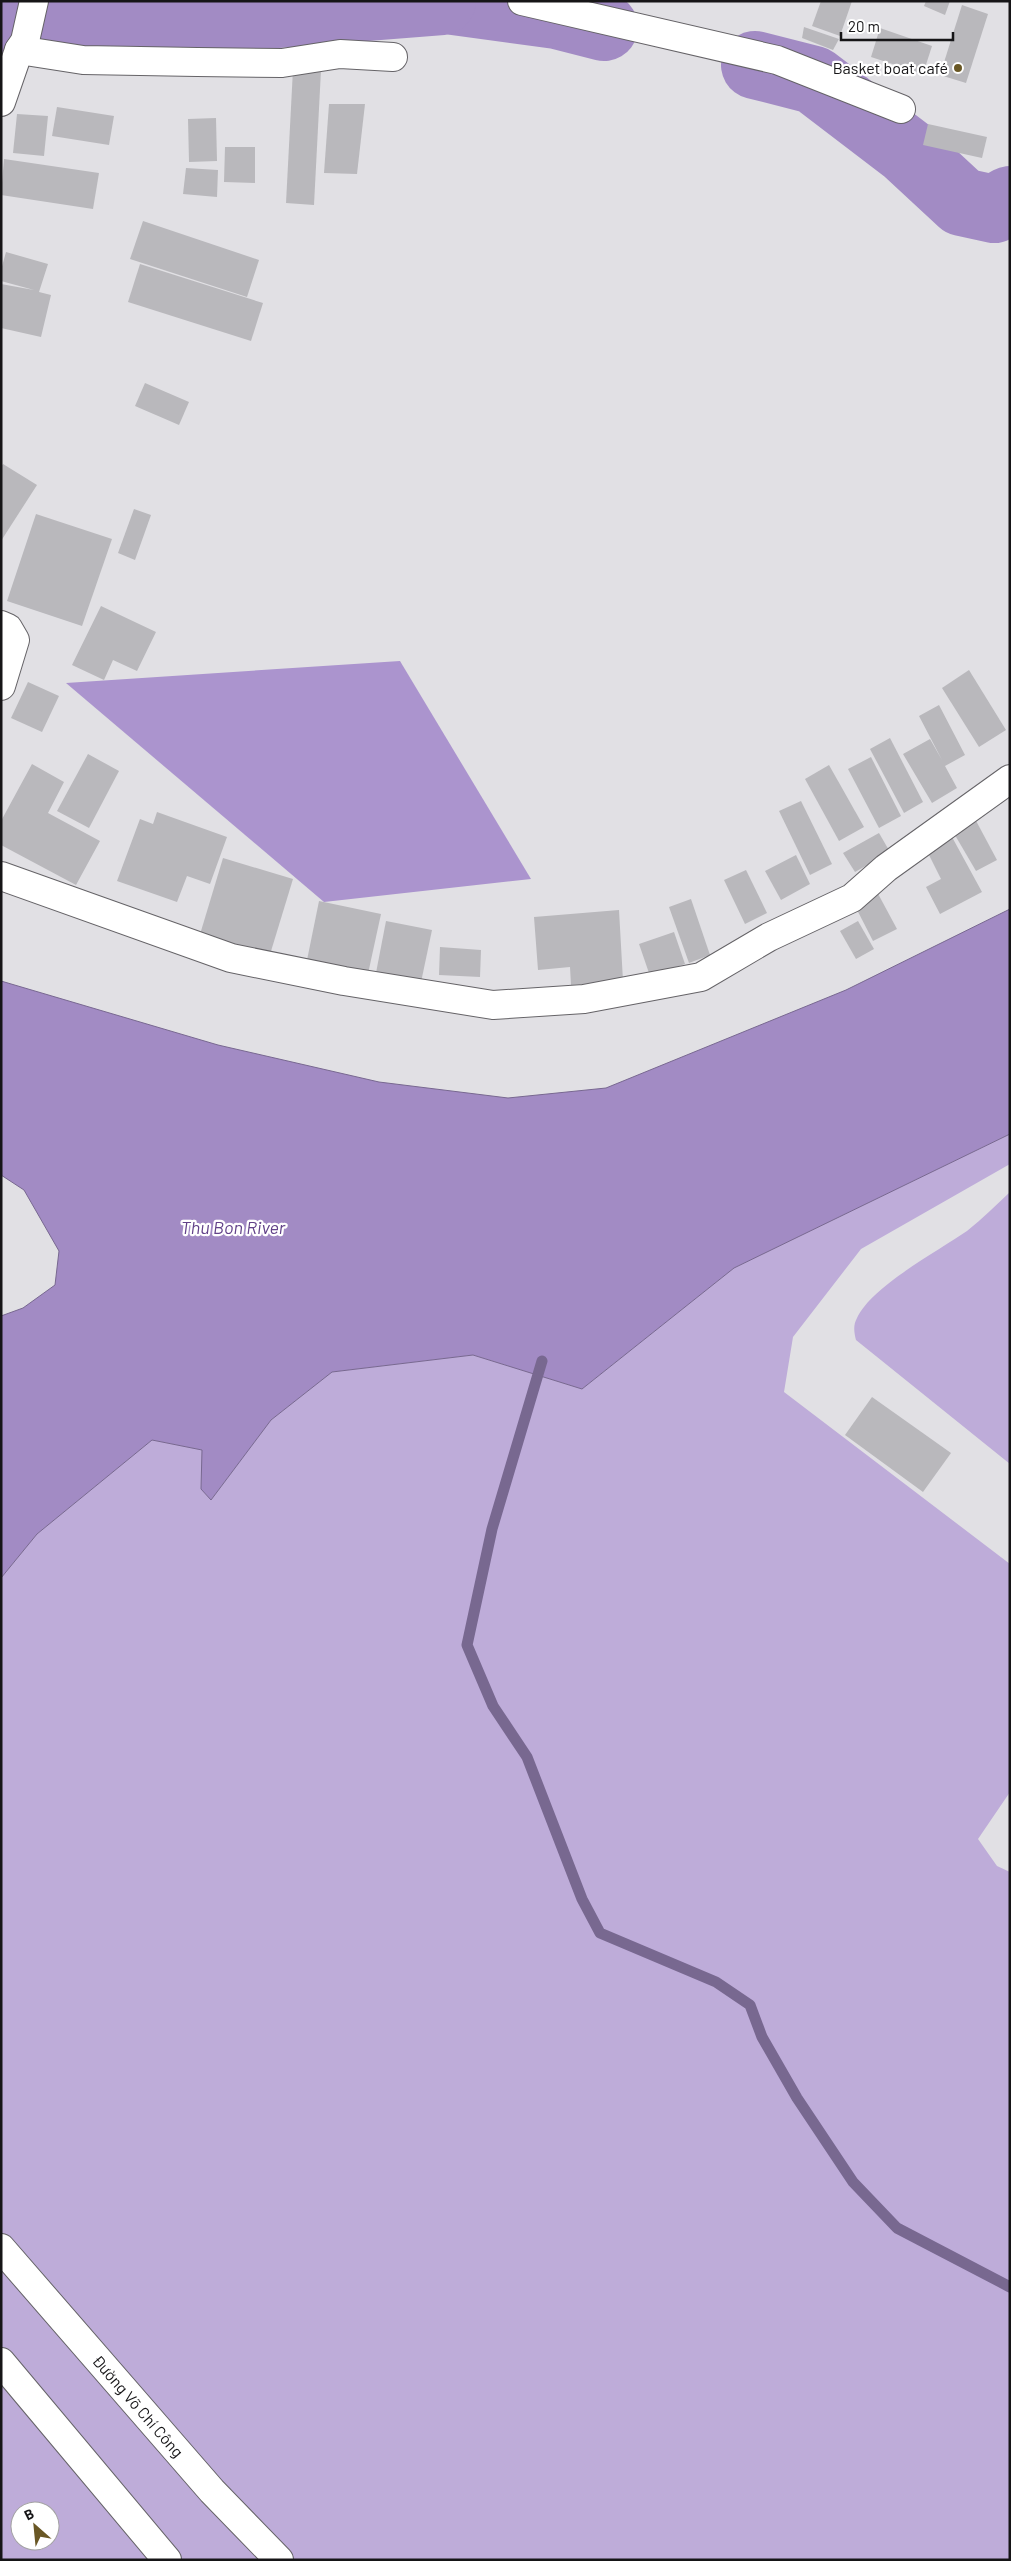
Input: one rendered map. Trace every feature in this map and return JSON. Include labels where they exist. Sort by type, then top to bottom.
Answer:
[{"type":"street","points":[[1,102],[22,46],[34,1]]},
{"type":"street","points":[[522,1],[777,60],[901,109]]},
{"type":"street","points":[[22,46],[83,60],[282,63],[340,54],[393,57]]},
{"type":"street","points":[[1,625],[8,628],[15,640],[1,686]]},
{"type":"street","points":[[1,876],[231,958],[344,981],[493,1005],[584,999],[701,977],[769,937],[852,898],[886,868],[1010,779]]},
{"type":"street","name":"Đường Võ Chí Công","points":[[1,2248],[212,2491],[278,2560]]},
{"type":"street","points":[[1,2362],[168,2560]]},
{"type":"shaded area","points":[[400,661],[531,879],[324,902],[66,683]]},
{"type":"shaded area","points":[[1010,1134],[1010,1164],[861,1249],[793,1337],[784,1392],[1010,1564],[1010,1792],[978,1839],[997,1866],[1010,1872],[1010,2560],[1,2560],[1,1578],[37,1534],[152,1440],[203,1450],[201,1489],[211,1500],[271,1420],[332,1372],[473,1355],[582,1389],[734,1268]]},
{"type":"shaded area","points":[[1010,1192],[1010,1464],[856,1340],[854,1329],[857,1318],[876,1294],[907,1270],[967,1231]]},
{"type":"water","name":"Thu Bon River","points":[[1010,909],[1010,1134],[734,1268],[582,1389],[473,1355],[332,1372],[271,1420],[211,1500],[201,1489],[202,1450],[152,1440],[37,1534],[1,1578],[1,1316],[23,1308],[55,1285],[59,1251],[24,1190],[1,1175],[1,981],[218,1045],[379,1082],[508,1098],[606,1088],[846,990]]},
{"type":"building","points":[[821,1],[852,1],[840,36],[812,26]]},
{"type":"building","points":[[926,1],[950,1],[945,15],[924,6]]},
{"type":"building","points":[[962,5],[988,14],[966,83],[940,75]]},
{"type":"building","points":[[804,27],[839,39],[833,50],[802,38]]},
{"type":"building","points":[[880,28],[932,46],[923,74],[871,57]]},
{"type":"building","points":[[293,69],[321,70],[314,205],[286,203]]},
{"type":"building","points":[[329,104],[365,104],[357,174],[324,173]]},
{"type":"building","points":[[57,107],[114,116],[109,145],[52,136]]},
{"type":"building","points":[[17,114],[48,116],[44,156],[13,153]]},
{"type":"building","points":[[216,118],[217,161],[189,162],[188,119]]},
{"type":"building","points":[[928,124],[987,137],[982,158],[923,145]]},
{"type":"building","points":[[225,147],[255,147],[255,183],[224,182]]},
{"type":"building","points":[[4,159],[99,173],[93,209],[1,195]]},
{"type":"building","points":[[186,168],[218,170],[217,197],[183,194]]},
{"type":"building","points":[[143,221],[259,260],[247,297],[130,259]]},
{"type":"building","points":[[6,252],[48,264],[39,292],[51,295],[41,337],[1,328],[1,284],[34,290],[1,281],[1,270]]},
{"type":"building","points":[[140,264],[263,303],[251,341],[128,302]]},
{"type":"building","points":[[145,383],[189,402],[179,425],[135,406]]},
{"type":"building","points":[[3,464],[37,485],[1,541],[1,467]]},
{"type":"building","points":[[134,509],[151,515],[135,560],[118,553]]},
{"type":"building","points":[[36,514],[112,539],[82,626],[7,601]]},
{"type":"building","points":[[101,606],[156,632],[137,671],[113,660],[104,680],[72,665]]},
{"type":"building","points":[[969,670],[1006,730],[979,747],[942,688]]},
{"type":"building","points":[[28,682],[59,696],[42,732],[11,718]]},
{"type":"building","points":[[939,705],[965,755],[945,766],[957,788],[932,803],[903,754],[930,739],[942,760],[919,716]]},
{"type":"building","points":[[890,738],[923,802],[904,813],[870,749]]},
{"type":"building","points":[[88,754],[119,771],[89,828],[57,811]]},
{"type":"building","points":[[871,757],[901,816],[879,828],[848,769]]},
{"type":"building","points":[[32,764],[64,782],[48,813],[100,841],[76,885],[1,845],[1,821]]},
{"type":"building","points":[[829,765],[864,827],[839,841],[805,779]]},
{"type":"building","points":[[801,801],[832,864],[810,875],[779,811]]},
{"type":"building","points":[[157,812],[227,837],[210,884],[187,876],[177,902],[117,881],[140,819],[153,824]]},
{"type":"building","points":[[974,817],[997,860],[976,871],[952,830]]},
{"type":"building","points":[[879,833],[890,852],[855,872],[843,853]]},
{"type":"building","points":[[952,837],[982,892],[940,914],[926,887],[941,879],[927,851]]},
{"type":"building","points":[[796,855],[810,884],[781,900],[765,871]]},
{"type":"building","points":[[223,858],[293,879],[268,961],[198,941]]},
{"type":"building","points":[[746,870],[767,913],[745,924],[724,880]]},
{"type":"building","points":[[876,890],[897,929],[873,941],[853,902]]},
{"type":"building","points":[[691,899],[710,955],[689,963],[669,907]]},
{"type":"building","points":[[319,901],[381,914],[366,983],[305,970]]},
{"type":"building","points":[[619,910],[623,981],[571,985],[570,967],[538,970],[534,917]]},
{"type":"building","points":[[386,921],[432,930],[420,987],[375,978]]},
{"type":"building","points":[[858,921],[874,949],[856,959],[840,931]]},
{"type":"building","points":[[674,932],[685,964],[650,976],[639,944]]},
{"type":"building","points":[[440,947],[481,950],[480,977],[439,975]]},
{"type":"building","points":[[872,1397],[951,1453],[923,1492],[845,1435]]},
{"type":"waterway","points":[[1,27],[139,25],[442,1]]},
{"type":"waterway","points":[[454,1],[557,15],[604,27]]},
{"type":"waterway","points":[[755,65],[814,80],[907,151],[962,202],[994,209],[1010,200]]},
{"type":"waterway","points":[[542,1361],[492,1529],[467,1645],[493,1706],[527,1757],[582,1899],[600,1933],[716,1982],[750,2005],[762,2037],[797,2098],[853,2182],[897,2228],[1010,2287]]},
{"type":"place","name":"Basket boat café","points":[[958,68]]}]
